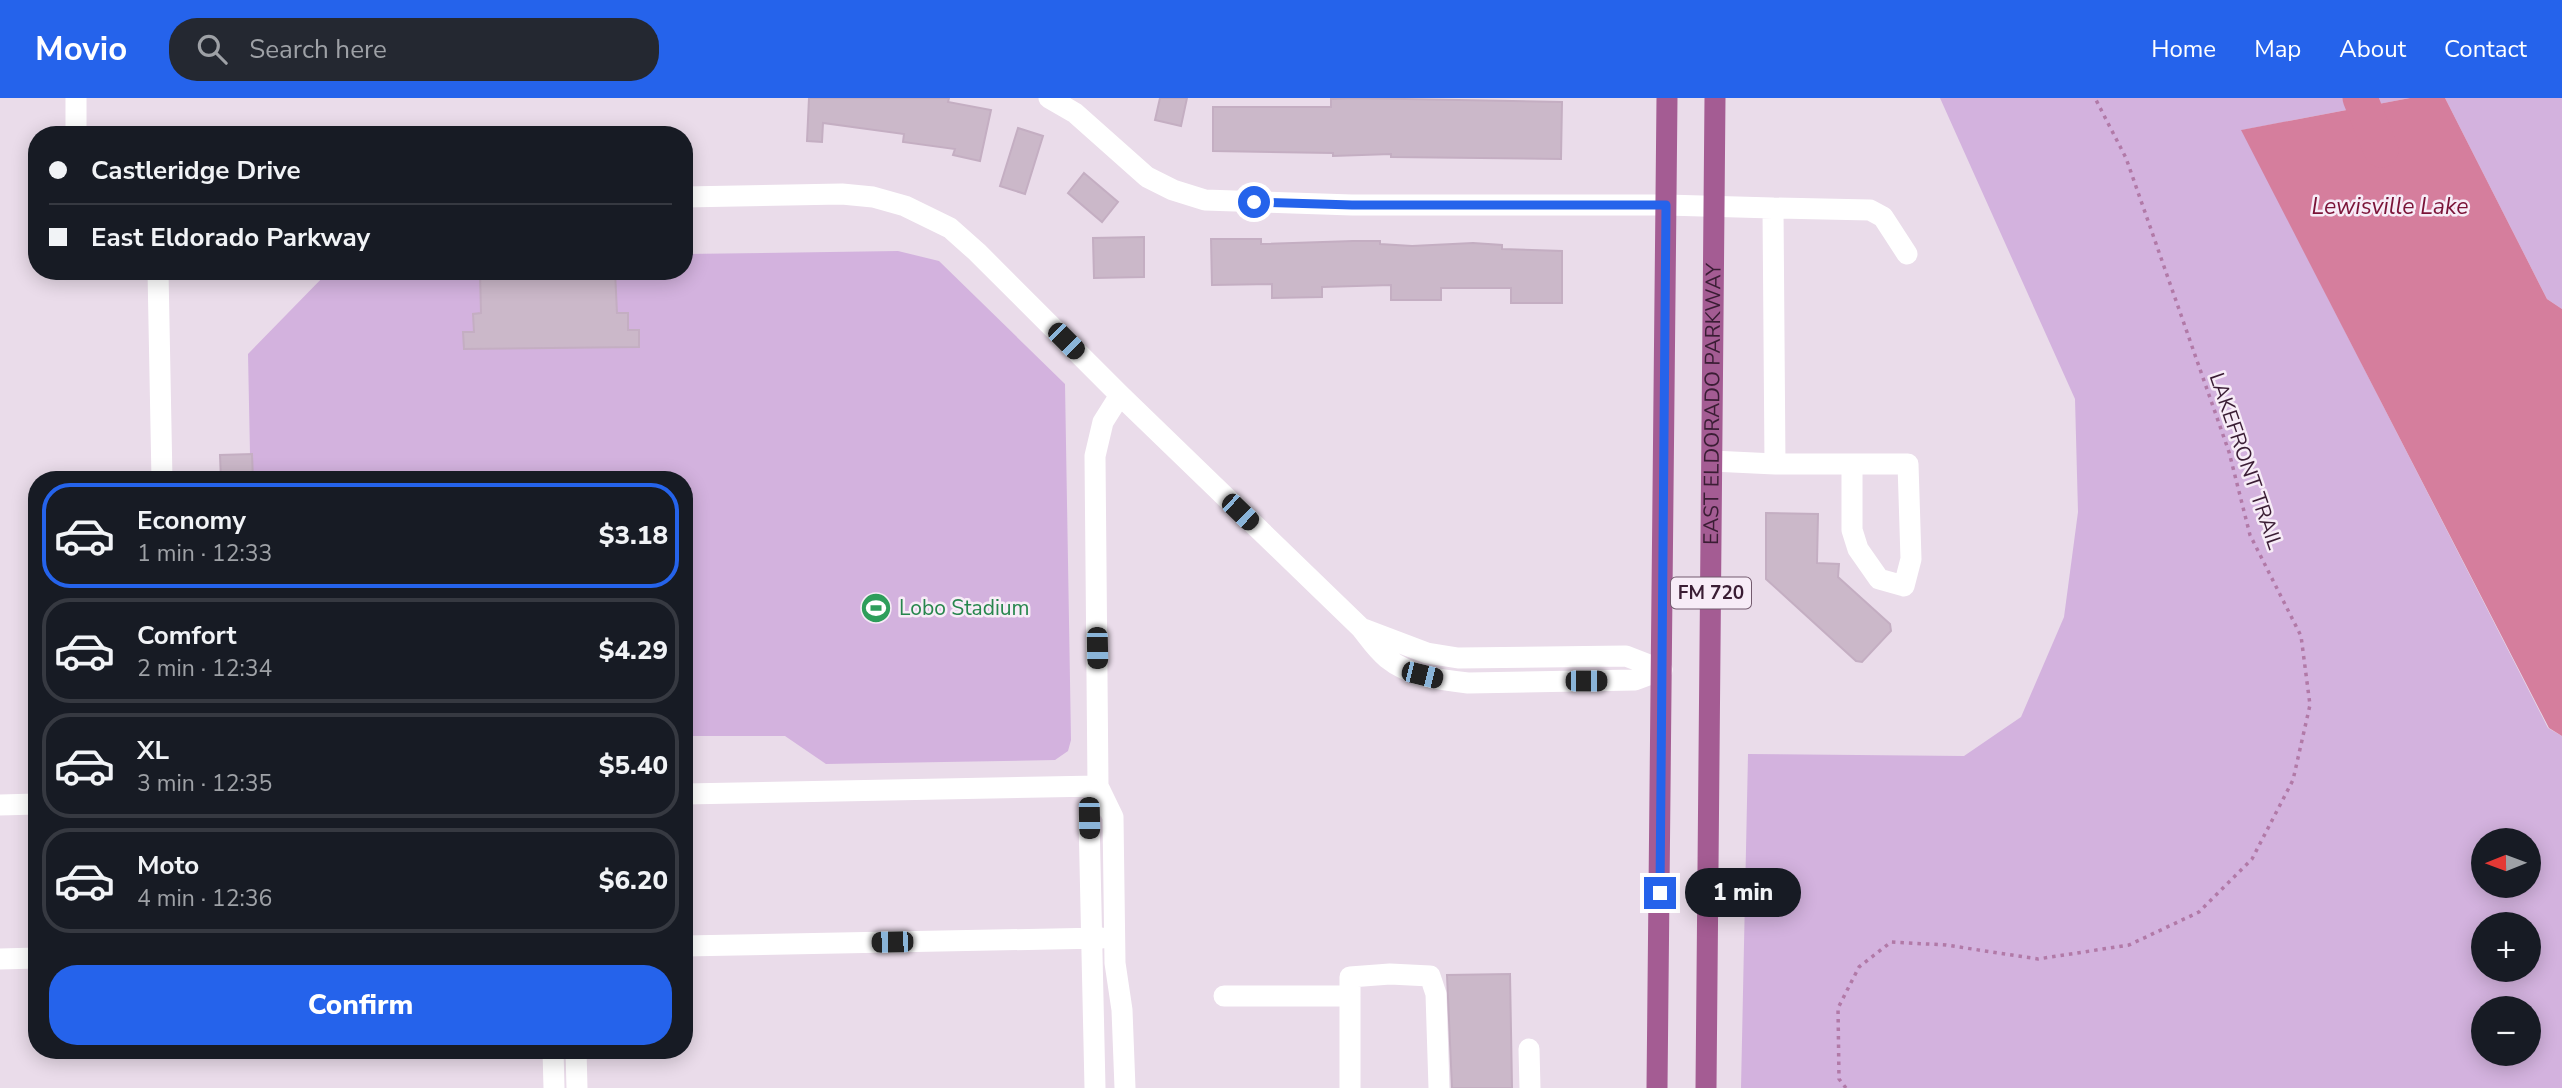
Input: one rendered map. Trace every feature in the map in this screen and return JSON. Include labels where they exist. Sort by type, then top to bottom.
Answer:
[{"type":"main road","name":"FM 720","points":[[1657,1088],[1667,98]]},
{"type":"main road","name":"EAST ELDORADO PARKWAY","points":[[1706,1088],[1716,98]]},
{"type":"street","points":[[76,98],[76,126]]},
{"type":"street","points":[[1049,98],[1075,113],[1147,177],[1172,190],[1205,200],[1352,205],[1666,205],[1870,210],[1883,217],[1907,254]]},
{"type":"street","points":[[693,197],[859,195],[890,200],[921,212],[950,228],[1360,628],[1386,657],[1402,667],[1443,680],[1468,682],[1635,680],[1662,670]]},
{"type":"street","points":[[1773,208],[1775,464]]},
{"type":"street","points":[[158,280],[162,471]]},
{"type":"street","points":[[1095,1088],[1089,818],[1098,786],[1095,456],[1103,422],[1120,395]]},
{"type":"street","points":[[1712,461],[1908,464],[1912,559],[1904,586],[1879,579],[1858,549],[1852,530],[1852,464]]},
{"type":"street","points":[[693,794],[1098,786]]},
{"type":"street","points":[[1098,786],[1113,817],[1115,963],[1122,1010],[1125,1088]]},
{"type":"street","points":[[0,805],[28,804]]},
{"type":"street","points":[[693,946],[1115,938]]},
{"type":"street","points":[[0,959],[28,958]]},
{"type":"street","points":[[1350,1088],[1350,977],[1390,974],[1430,976],[1436,994],[1439,1088]]},
{"type":"street","points":[[1224,996],[1350,996]]},
{"type":"street","points":[[1529,1049],[1530,1088]]},
{"type":"street","points":[[553,1059],[554,1088]]},
{"type":"street","points":[[576,1059],[577,1088]]},
{"type":"path","name":"LAKEFRONT TRAIL","points":[[1846,1088],[1839,1079],[1838,1008],[1859,967],[1891,942],[1946,945],[2038,959],[2129,944],[2199,912],[2252,859],[2293,780],[2310,705],[2301,636],[2250,535],[2229,452],[2126,158],[2095,98]]},
{"type":"shaded area","points":[[1940,98],[2410,98],[2242,130],[2548,728],[2562,736],[2562,1088],[1741,1088],[1748,754],[1964,756],[2021,717],[2064,617],[2078,512],[2075,399]]},
{"type":"shaded area","points":[[2445,98],[2562,98],[2562,309],[2547,299]]},
{"type":"shaded area","name":"Lobo Stadium","points":[[898,251],[939,261],[1065,384],[1071,740],[1068,751],[1055,760],[826,764],[785,736],[693,736],[693,471],[221,471],[220,455],[250,454],[248,354],[320,280],[693,280],[693,254]]},
{"type":"water","name":"Lewisville Lake","points":[[2410,98],[2445,98],[2547,299],[2562,309],[2562,736],[2549,728],[2241,130]]},
{"type":"building","points":[[809,98],[949,98],[948,102],[991,110],[980,161],[953,155],[955,149],[903,142],[904,134],[823,123],[822,142],[807,141]]},
{"type":"building","points":[[1160,98],[1187,98],[1181,126],[1155,120]]},
{"type":"building","points":[[1331,99],[1562,102],[1561,159],[1391,157],[1391,154],[1333,156],[1333,153],[1213,151],[1213,107],[1331,107]]},
{"type":"building","points":[[1018,128],[1043,136],[1025,194],[1000,186]]},
{"type":"building","points":[[1084,173],[1118,202],[1102,222],[1068,193]]},
{"type":"building","points":[[1144,237],[1144,277],[1094,278],[1093,238]]},
{"type":"building","points":[[1211,239],[1261,239],[1261,244],[1380,241],[1380,244],[1412,246],[1473,243],[1502,245],[1502,249],[1562,251],[1562,303],[1511,303],[1511,288],[1441,288],[1441,300],[1391,300],[1391,285],[1322,287],[1322,297],[1272,298],[1272,284],[1212,285]]},
{"type":"building","points":[[480,280],[615,280],[617,313],[628,313],[628,330],[639,330],[639,347],[464,349],[463,332],[474,332],[473,314],[481,313]]},
{"type":"building","points":[[252,454],[253,471],[221,471],[220,455]]},
{"type":"building","points":[[1766,513],[1818,514],[1817,563],[1839,564],[1838,577],[1890,624],[1891,631],[1862,662],[1856,661],[1766,579]]},
{"type":"building","points":[[1510,974],[1512,1088],[1452,1088],[1447,975]]},
{"type":"waterway","points":[[2360,98],[2381,150]]},
{"type":"place","name":"Lobo Stadium","points":[[876,608]]},
{"type":"route","points":[[1254,202],[1352,205],[1666,205],[1660,893]]}]
